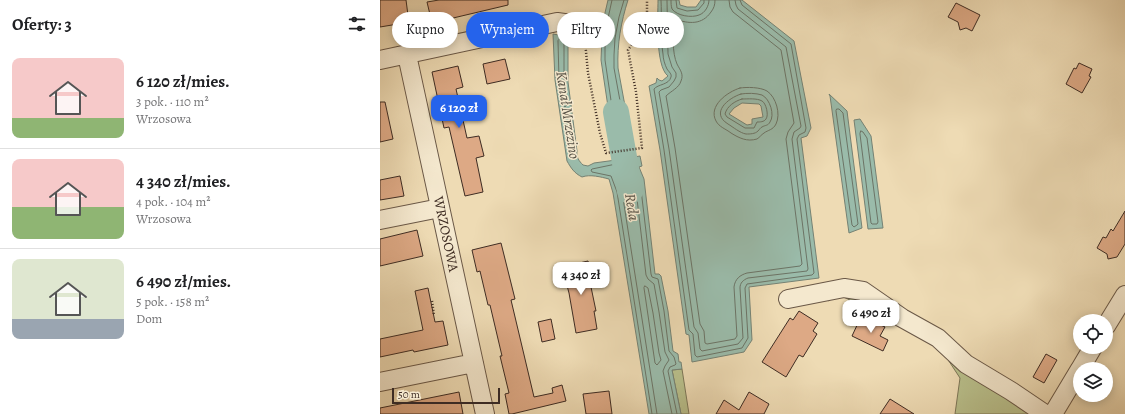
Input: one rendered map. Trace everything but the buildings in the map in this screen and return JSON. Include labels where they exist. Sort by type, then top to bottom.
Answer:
[{"type":"street","points":[[380,60],[557,22]]},
{"type":"street","name":"WRZOSOWA","points":[[407,55],[485,414]]},
{"type":"street","points":[[380,220],[440,208]]},
{"type":"street","points":[[788,300],[844,288],[863,291],[902,318],[938,338],[966,364],[1011,391],[1045,414]]},
{"type":"street","points":[[1113,315],[1125,295]]},
{"type":"street","points":[[380,382],[474,363]]},
{"type":"street","points":[[1053,414],[1073,381]]},
{"type":"path","points":[[585,48],[588,73],[600,133],[606,152],[642,148],[636,92],[628,50],[647,23],[647,0]]},
{"type":"path","points":[[432,301],[434,315]]},
{"type":"green space","points":[[851,292],[862,295],[940,345],[972,372],[989,381],[1024,404],[1032,414],[955,414],[960,378],[939,346],[840,295],[831,297],[829,301],[826,299],[829,295]]},
{"type":"green space","points":[[682,369],[689,414],[681,414],[672,370]]},
{"type":"water","points":[[608,0],[628,0],[624,12],[623,12],[618,50],[618,68],[632,144],[614,147],[601,60],[601,48],[615,48],[615,12],[605,12]]},
{"type":"water","points":[[658,0],[679,0],[680,5],[696,7],[701,0],[742,0],[794,41],[811,128],[807,136],[801,138],[819,278],[749,287],[752,340],[744,352],[692,362],[689,335],[686,334],[660,150],[649,86],[656,83],[657,78],[662,81],[668,76],[664,71],[659,48],[684,48],[684,12],[658,12]],"holes":[[[742,103],[759,104],[761,106],[763,117],[752,119],[752,124],[747,125],[729,114],[734,108]]]},
{"type":"water","name":"Kanał Mrzezino","points":[[553,34],[557,35],[557,48],[568,48],[568,82],[577,155],[579,160],[583,165],[588,166],[594,163],[616,160],[616,158],[634,155],[634,157],[640,156],[642,166],[639,167],[644,179],[655,274],[659,274],[661,276],[668,311],[673,351],[678,354],[679,362],[681,362],[682,369],[672,370],[681,414],[649,414],[613,193],[609,179],[592,176],[582,177],[573,170],[567,161],[555,80]]},
{"type":"water","points":[[829,94],[847,111],[862,228],[849,233],[830,96]]},
{"type":"water","points":[[860,119],[871,136],[883,228],[868,229],[854,120]]},
{"type":"waterway","name":"Reda","points":[[616,112],[630,191]]}]
